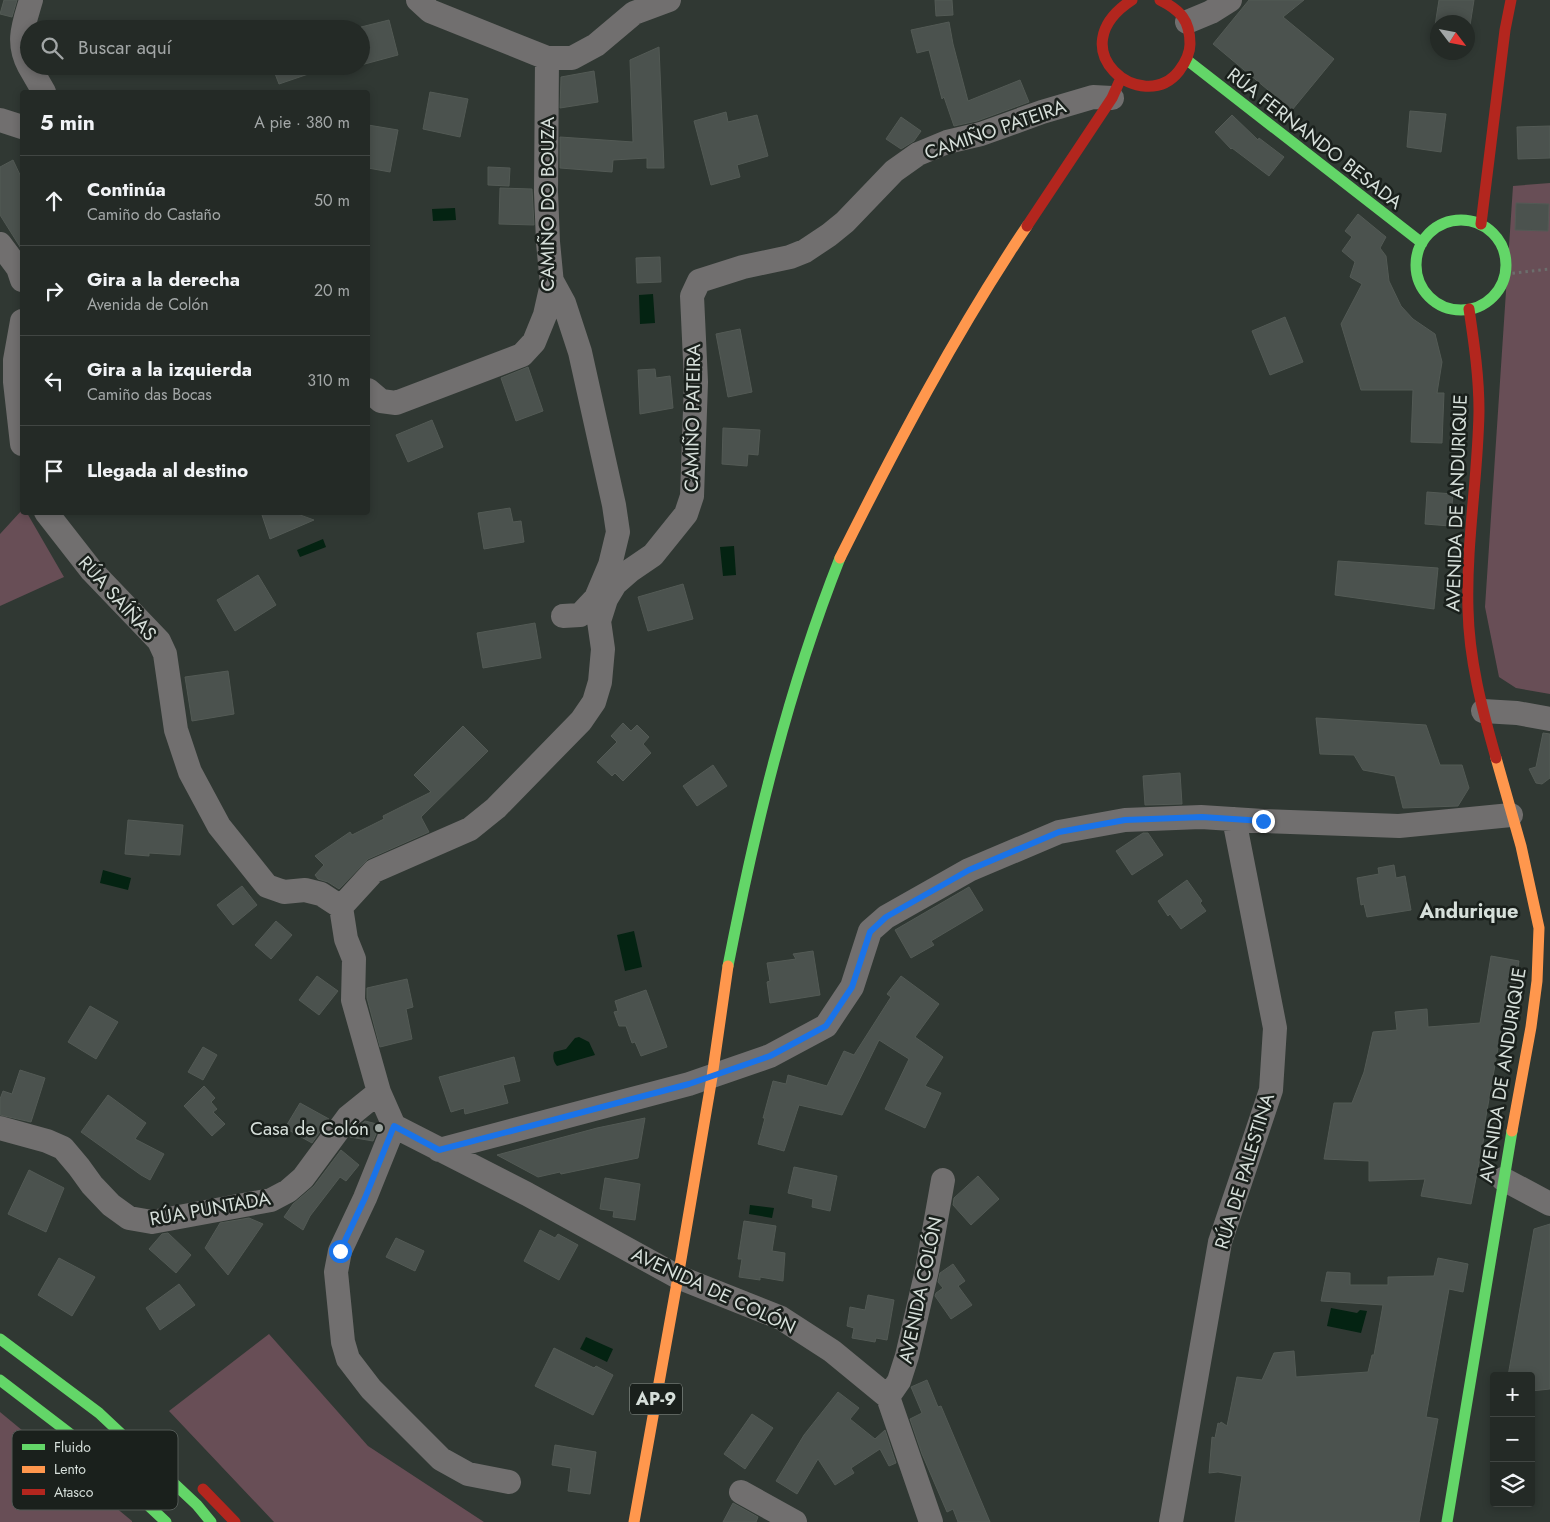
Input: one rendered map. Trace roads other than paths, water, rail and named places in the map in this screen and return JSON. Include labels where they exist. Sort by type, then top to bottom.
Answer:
[{"type":"main road","points":[[1116,88],[1111,68],[1104,56],[1102,42],[1104,28],[1108,12],[1132,0]]},
{"type":"main road","points":[[678,1277],[712,1076],[726,978],[755,833],[788,708],[815,624],[840,558],[896,446],[944,359],[1116,88],[1132,84],[1158,85],[1180,71],[1187,60],[1191,45],[1186,22],[1178,10],[1165,1],[1160,0]]},
{"type":"main road","points":[[1481,224],[1504,30],[1510,0]]},
{"type":"main road","name":"RÚA FERNANDO BESADA","points":[[1187,60],[1422,243]]},
{"type":"main road","points":[[1454,220],[1468,220],[1481,224],[1493,233],[1502,245],[1506,259],[1506,274],[1501,286],[1493,297],[1482,305],[1469,309],[1454,309],[1441,305],[1429,297],[1421,285],[1417,271],[1417,257],[1422,243],[1430,232],[1441,224],[1454,220]]},
{"type":"main road","name":"AVENIDA DE ANDURIQUE","points":[[1447,1522],[1531,1027],[1544,980],[1539,928],[1521,846],[1483,711],[1471,655],[1468,565],[1479,412],[1478,366],[1469,309]]},
{"type":"main road","name":"AP-9","points":[[634,1522],[678,1277]]},
{"type":"main road","points":[[0,1338],[99,1413],[117,1430]]},
{"type":"main road","points":[[0,1380],[64,1430]]},
{"type":"main road","points":[[99,1413],[129,1430]]},
{"type":"main road","points":[[192,1479],[235,1522]]},
{"type":"main road","points":[[178,1488],[212,1522]]},
{"type":"main road","points":[[153,1510],[166,1522]]},
{"type":"street","points":[[26,20],[31,0]]},
{"type":"street","points":[[418,0],[430,12],[548,58],[572,58],[596,45],[634,13],[669,0]]},
{"type":"street","points":[[1186,22],[1211,12],[1230,0]]},
{"type":"street","name":"CAMIÑO DO BOUZA","points":[[370,392],[382,401],[396,402],[522,355],[534,342],[545,314],[552,281],[546,192],[548,58]]},
{"type":"street","points":[[34,75],[43,90]]},
{"type":"street","name":"CAMIÑO PATEIRA","points":[[341,907],[374,871],[470,829],[496,808],[581,721],[594,702],[600,682],[603,650],[599,621],[606,599],[615,584],[653,555],[686,514],[692,496],[696,382],[692,296],[699,281],[743,267],[790,257],[805,251],[845,222],[894,171],[926,151],[947,142],[981,134],[1116,88]]},
{"type":"street","points":[[0,120],[20,126]]},
{"type":"street","points":[[0,244],[18,268],[20,274]]},
{"type":"street","points":[[552,281],[564,303],[580,352],[614,505],[618,532],[610,565],[596,598],[580,614],[564,616]]},
{"type":"street","points":[[20,332],[15,360],[15,382],[20,426]]},
{"type":"street","name":"RÚA SAÍÑAS","points":[[48,515],[92,571],[159,642],[166,654],[176,730],[190,772],[219,826],[268,886],[284,892],[305,890],[321,894],[341,907]]},
{"type":"street","points":[[1483,711],[1517,713],[1550,719]]},
{"type":"street","points":[[439,1150],[712,1076],[770,1056],[826,1026],[852,987],[870,932],[886,917],[969,870],[1059,832],[1125,820],[1202,817],[1399,826],[1511,816]]},
{"type":"street","name":"RÚA DE PALESTINA","points":[[1172,1522],[1220,1242],[1270,1090],[1275,1028],[1234,819]]},
{"type":"street","points":[[341,907],[346,939],[354,959],[353,1000],[379,1092],[394,1126],[365,1198],[340,1251],[336,1272],[343,1342],[348,1359],[371,1388],[441,1459],[468,1474],[509,1482]]},
{"type":"street","name":"RÚA PUNTADA","points":[[0,1128],[48,1141],[63,1148],[110,1205],[129,1218],[152,1222],[271,1200],[288,1191],[303,1178],[348,1117],[379,1092]]},
{"type":"street","name":"AVENIDA DE COLÓN","points":[[394,1126],[527,1194],[678,1277],[781,1318],[832,1351],[888,1397]]},
{"type":"street","points":[[1504,1179],[1550,1204]]},
{"type":"street","name":"AVENIDA COLÓN","points":[[888,1397],[899,1381],[907,1356],[927,1270],[943,1180]]},
{"type":"street","points":[[888,1397],[930,1522]]},
{"type":"street","points":[[741,1492],[795,1522]]},
{"type":"place","name":"Casa de Colón","points":[[379,1128]]},
{"type":"district","name":"Andurique","points":[[1469,911]]}]
